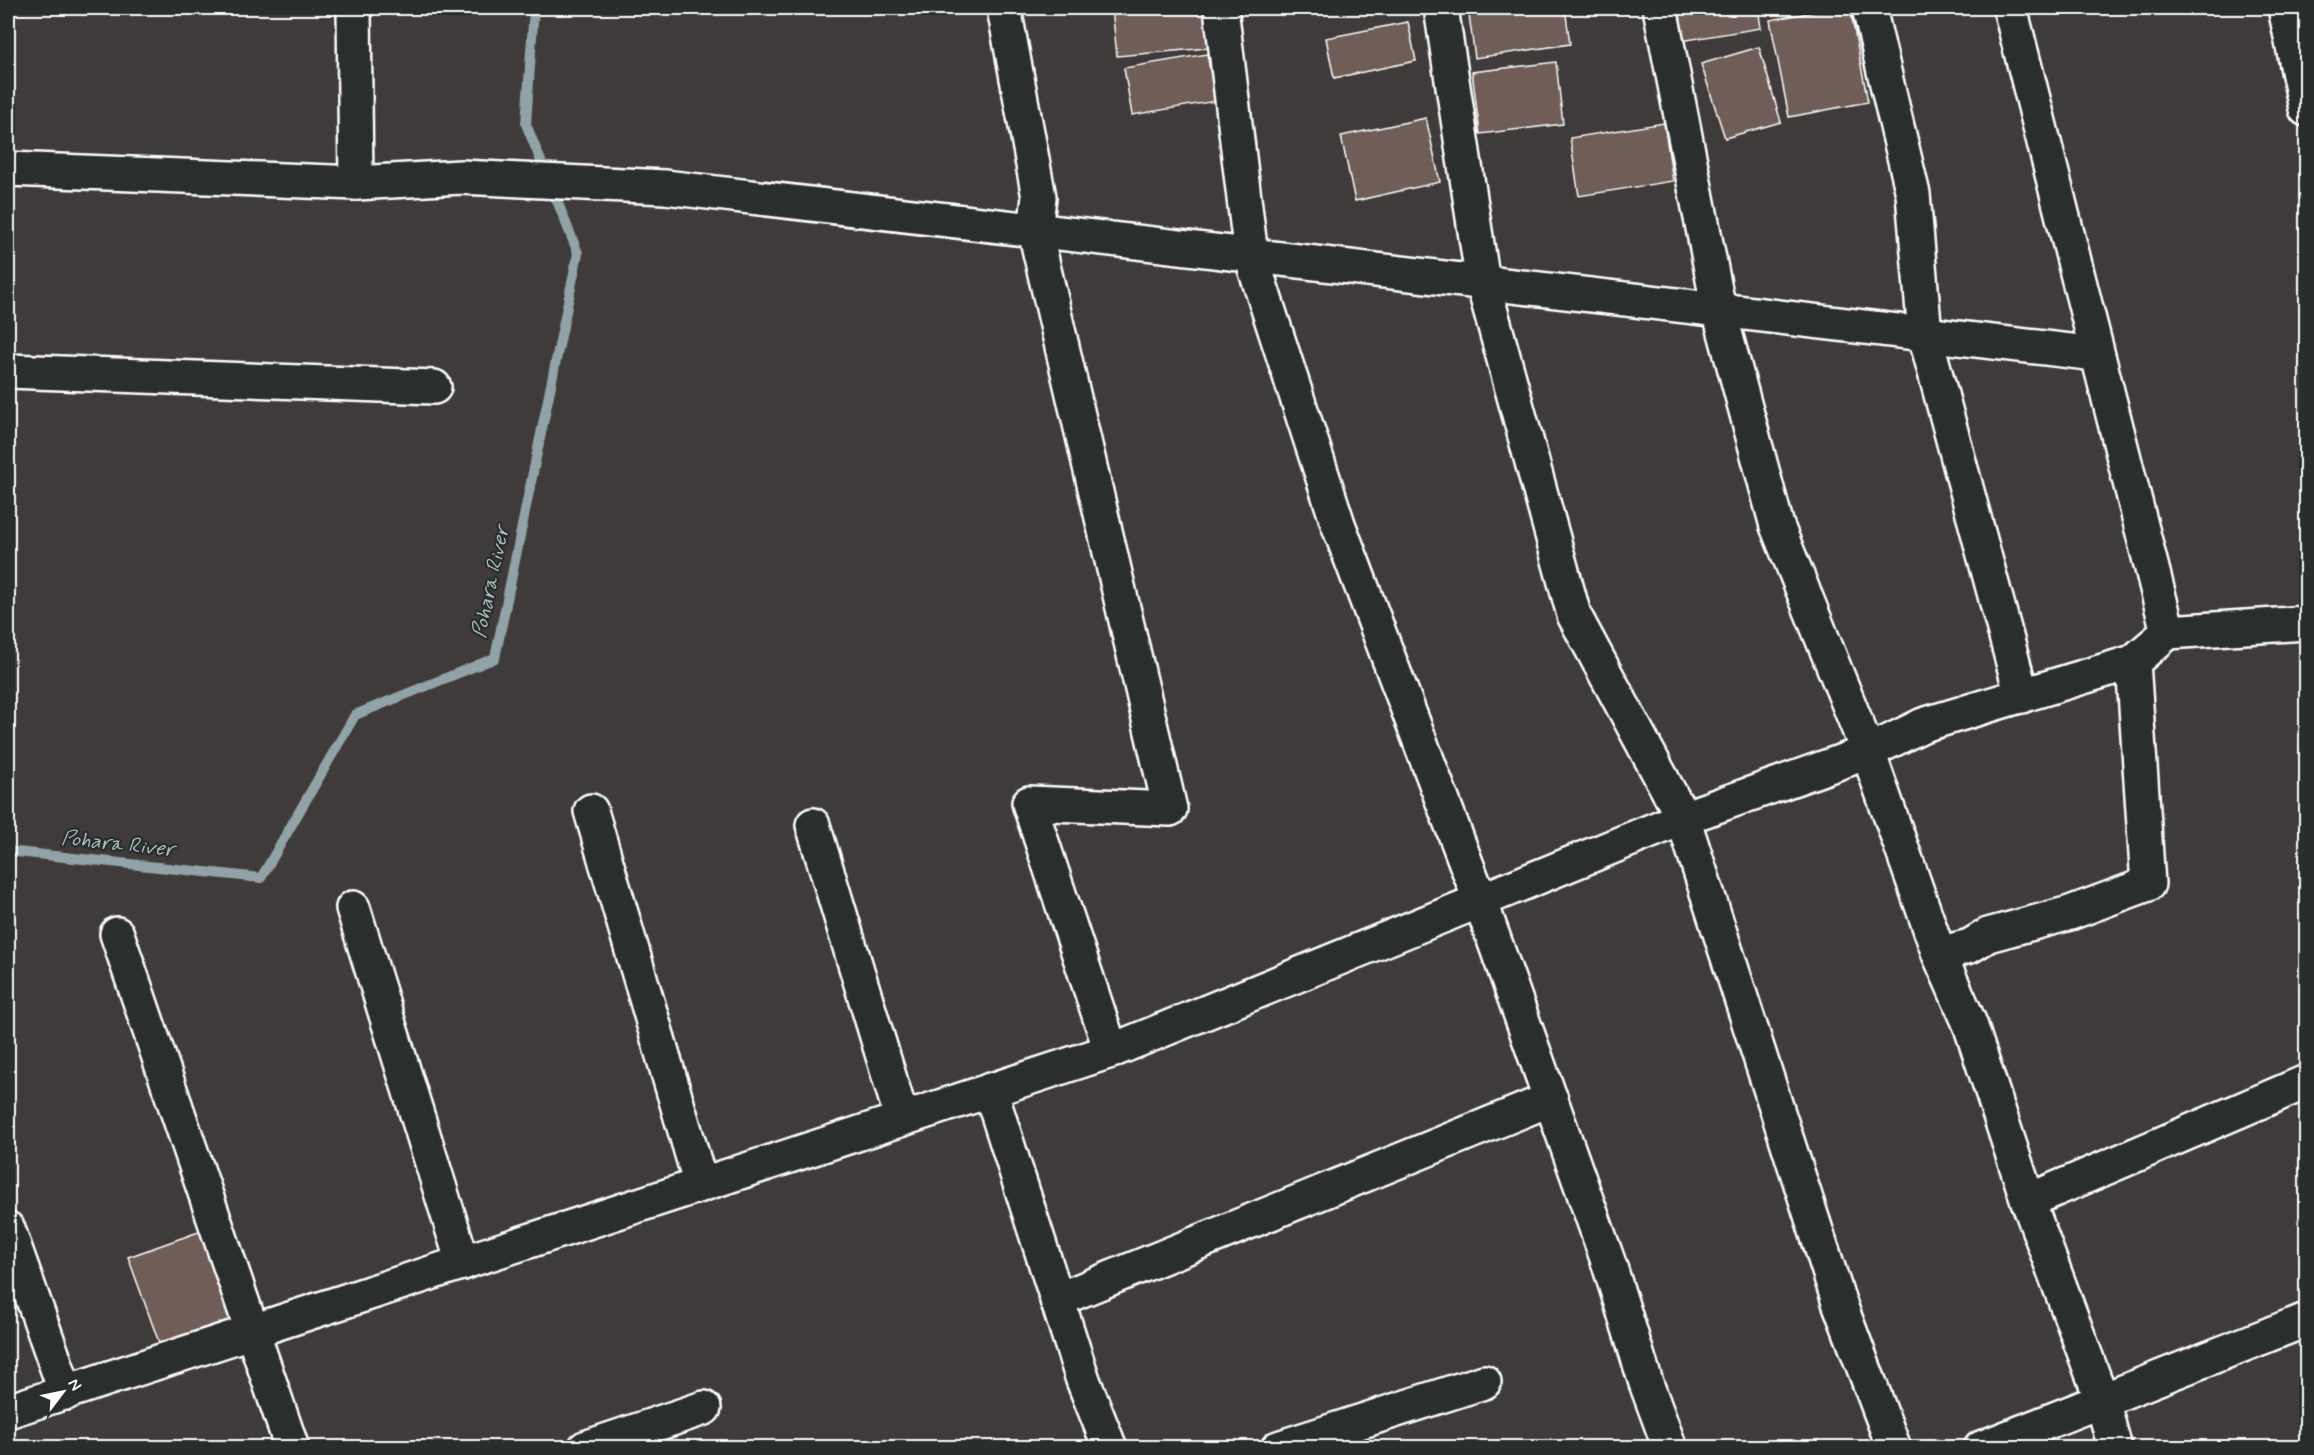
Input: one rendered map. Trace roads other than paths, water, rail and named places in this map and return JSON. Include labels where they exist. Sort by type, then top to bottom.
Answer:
[{"type":"street","points":[[354,8],[356,183]]},
{"type":"street","points":[[1004,8],[1039,197],[1035,231],[1170,809],[1029,803],[1112,1051]]},
{"type":"street","points":[[1221,8],[1251,256],[1338,524],[1480,900],[1551,1099],[1670,1448]]},
{"type":"street","points":[[1441,8],[1483,283],[1574,615],[1683,818],[1839,1302],[1894,1448]]},
{"type":"street","points":[[1660,8],[1719,310],[1777,526],[1868,752],[1939,954],[1970,1024],[2028,1201],[2102,1400],[2115,1448]]},
{"type":"street","points":[[1869,8],[1913,194],[1925,335],[2022,696]]},
{"type":"street","points":[[2010,8],[2168,632]]},
{"type":"street","points":[[2286,8],[2307,109]]},
{"type":"street","points":[[8,169],[356,183],[461,177],[665,188],[2096,354]]},
{"type":"street","points":[[8,371],[434,387]]},
{"type":"street","points":[[8,1412],[1112,1051],[1683,818],[1868,752],[1923,725],[2133,662],[2168,632],[2307,623]]},
{"type":"street","points":[[1939,954],[1970,946],[1988,934],[2070,913],[2148,884],[2133,662]]},
{"type":"street","points":[[591,811],[701,1185]]},
{"type":"street","points":[[813,825],[902,1119]]},
{"type":"street","points":[[352,908],[463,1263]]},
{"type":"street","points":[[117,934],[292,1448]]},
{"type":"street","points":[[2028,1201],[2307,1082]]},
{"type":"street","points":[[990,1090],[1083,1380],[1110,1448]]},
{"type":"street","points":[[1057,1300],[1551,1099]]},
{"type":"street","points":[[8,1229],[66,1393]]},
{"type":"street","points":[[1981,1448],[2307,1320]]},
{"type":"street","points":[[1278,1448],[1484,1382]]},
{"type":"street","points":[[585,1448],[704,1407]]},
{"type":"waterway","name":"Pohara River","points":[[8,851],[261,878],[355,715],[495,658],[578,253],[526,124],[534,8]]}]
